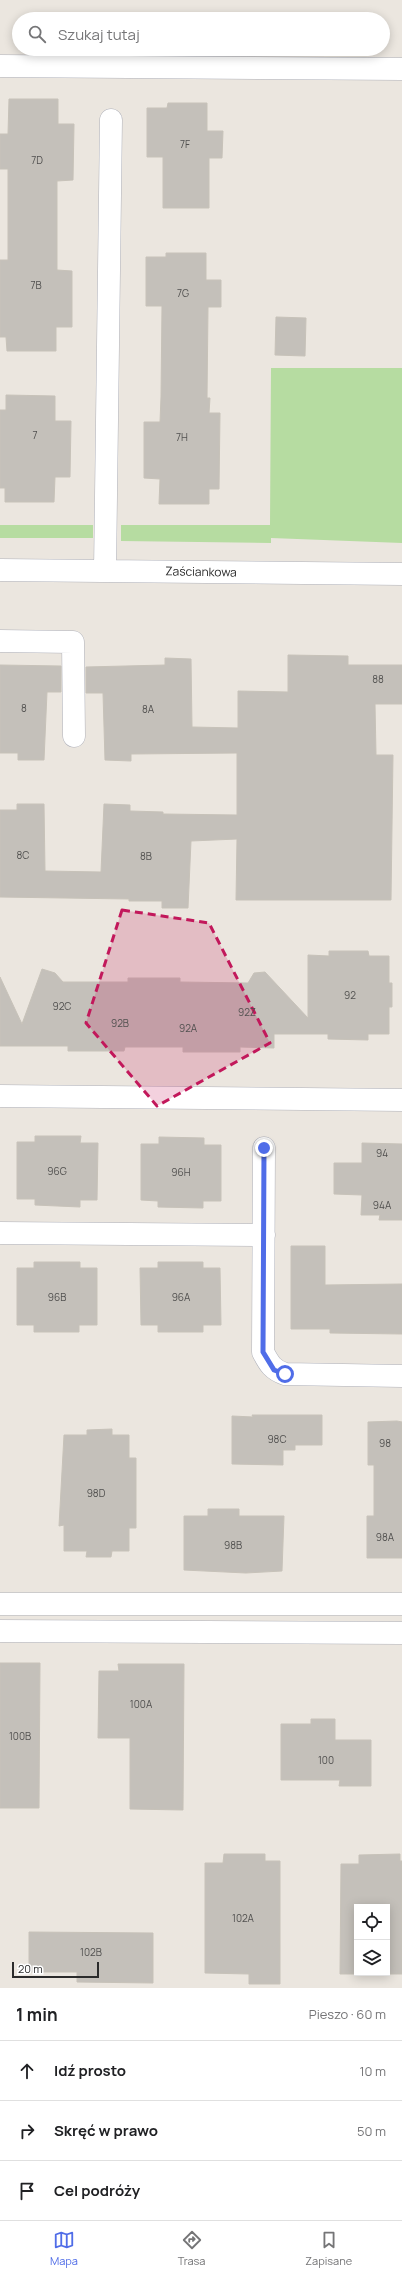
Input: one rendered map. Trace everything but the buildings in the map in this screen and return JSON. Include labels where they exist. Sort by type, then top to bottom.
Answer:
[{"type":"street","points":[[0,66],[402,69]]},
{"type":"street","points":[[105,571],[111,120]]},
{"type":"street","name":"Zaściankowa","points":[[0,570],[402,574]]},
{"type":"street","points":[[0,641],[73,642],[74,736]]},
{"type":"street","points":[[0,1096],[402,1100]]},
{"type":"street","points":[[264,1148],[263,1352],[274,1370],[285,1374],[402,1376]]},
{"type":"street","points":[[0,1233],[264,1235]]},
{"type":"street","points":[[0,1604],[402,1604]]},
{"type":"street","points":[[0,1631],[402,1633]]},
{"type":"highlighted area","points":[[122,910],[209,923],[270,1043],[157,1106],[86,1023]]},
{"type":"green space","points":[[271,368],[402,368],[402,543],[271,538],[271,543],[121,541],[121,525],[270,525]]},
{"type":"green space","points":[[0,525],[93,525],[93,538],[0,538]]},
{"type":"route","points":[[264,1148],[263,1352],[274,1370],[285,1374]]}]
